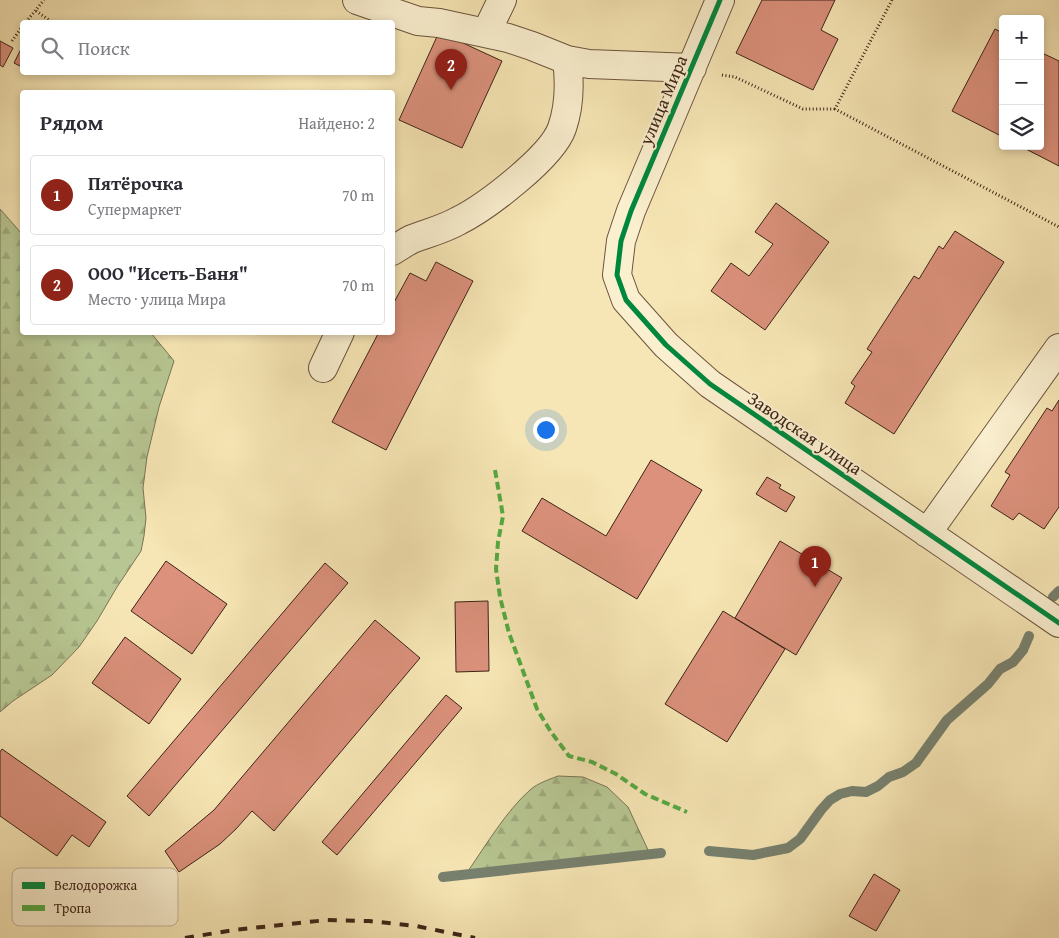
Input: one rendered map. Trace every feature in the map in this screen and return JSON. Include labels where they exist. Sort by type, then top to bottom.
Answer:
[{"type":"street","points":[[357,0],[418,21],[439,23],[486,33],[532,46],[567,60],[590,64],[692,68]]},
{"type":"street","points":[[486,33],[502,0]]},
{"type":"street","name":"улица Мира","points":[[631,211],[720,0]]},
{"type":"street","points":[[395,249],[410,240],[458,221],[493,200],[549,149],[561,130],[568,106],[569,82],[567,60]]},
{"type":"street","name":"Заводская улица","points":[[631,211],[621,241],[617,275],[626,300],[666,345],[710,384],[1059,623]]},
{"type":"street","points":[[323,368],[339,335]]},
{"type":"street","points":[[927,533],[1059,348]]},
{"type":"path","points":[[28,20],[44,0]]},
{"type":"path","points":[[835,109],[892,0]]},
{"type":"path","points":[[36,11],[49,20]]},
{"type":"path","points":[[12,41],[20,30]]},
{"type":"path","points":[[692,68],[735,78],[803,109],[835,109],[1059,228]]},
{"type":"green space","points":[[0,209],[20,232],[20,335],[153,335],[174,361],[159,407],[147,457],[143,488],[146,518],[141,551],[79,647],[52,675],[0,712]]},
{"type":"green space","points":[[558,776],[583,777],[607,787],[628,807],[649,852],[468,871],[497,828],[521,798],[536,785]]},
{"type":"building","points":[[762,0],[835,0],[821,30],[838,39],[813,90],[736,53]]},
{"type":"building","points":[[995,29],[999,31],[999,135],[952,111]]},
{"type":"building","points":[[439,32],[502,61],[462,148],[399,120]]},
{"type":"building","points":[[0,41],[13,48],[3,67],[0,65]]},
{"type":"building","points":[[20,51],[20,66],[14,63]]},
{"type":"building","points":[[1044,54],[1059,61],[1059,166],[1028,150],[1044,150]]},
{"type":"building","points":[[776,203],[829,242],[765,330],[711,291],[731,263],[749,276],[773,244],[755,232]]},
{"type":"building","points":[[955,231],[1004,262],[894,434],[845,403],[855,386],[851,383],[872,352],[867,349],[914,276],[919,279],[939,246],[943,249]]},
{"type":"building","points":[[436,262],[473,281],[386,450],[332,422],[377,335],[395,335],[395,300],[410,273],[426,281]]},
{"type":"building","points":[[1059,400],[1059,507],[1044,529],[1019,513],[1013,520],[991,506],[1010,475],[1005,472],[1047,408],[1052,411]]},
{"type":"building","points":[[651,460],[702,490],[637,599],[522,531],[542,498],[606,536]]},
{"type":"building","points":[[767,477],[781,485],[779,488],[795,497],[786,512],[756,494]]},
{"type":"building","points":[[780,541],[842,578],[796,655],[735,618]]},
{"type":"building","points":[[166,561],[227,604],[192,654],[131,611]]},
{"type":"building","points":[[325,563],[348,583],[149,816],[127,796]]},
{"type":"building","points":[[488,601],[489,671],[456,672],[455,602]]},
{"type":"building","points":[[723,611],[785,649],[727,742],[665,704]]},
{"type":"building","points":[[375,620],[420,658],[274,831],[252,811],[220,844],[179,872],[165,851],[214,810]]},
{"type":"building","points":[[125,637],[181,679],[149,724],[92,683]]},
{"type":"building","points":[[446,695],[462,708],[337,855],[322,842]]},
{"type":"building","points":[[2,749],[106,822],[89,847],[72,835],[57,856],[0,816],[0,752]]},
{"type":"building","points":[[874,874],[900,890],[876,931],[849,916]]},
{"type":"waterway","points":[[1053,597],[1059,591]]},
{"type":"waterway","points":[[709,851],[753,855],[788,848],[800,839],[830,800],[840,794],[852,791],[866,792],[878,786],[889,777],[903,772],[916,763],[947,720],[988,684],[1000,669],[1013,662],[1023,650],[1029,636]]},
{"type":"waterway","points":[[443,877],[661,853]]},
{"type":"railway","points":[[185,938],[234,930],[327,920],[369,921],[416,926],[475,938]]},
{"type":"marked path","points":[[495,470],[503,516],[498,542],[496,569],[500,597],[509,633],[537,709],[569,756],[592,762],[616,774],[645,794],[687,812]]},
{"type":"cycle path","points":[[720,0],[631,211],[621,241],[617,275],[626,300],[666,345],[710,384],[1059,623]]},
{"type":"place","name":"ООО \"Исеть-Баня\"","points":[[451,90]]},
{"type":"place","name":"Пятёрочка","points":[[815,587]]}]
